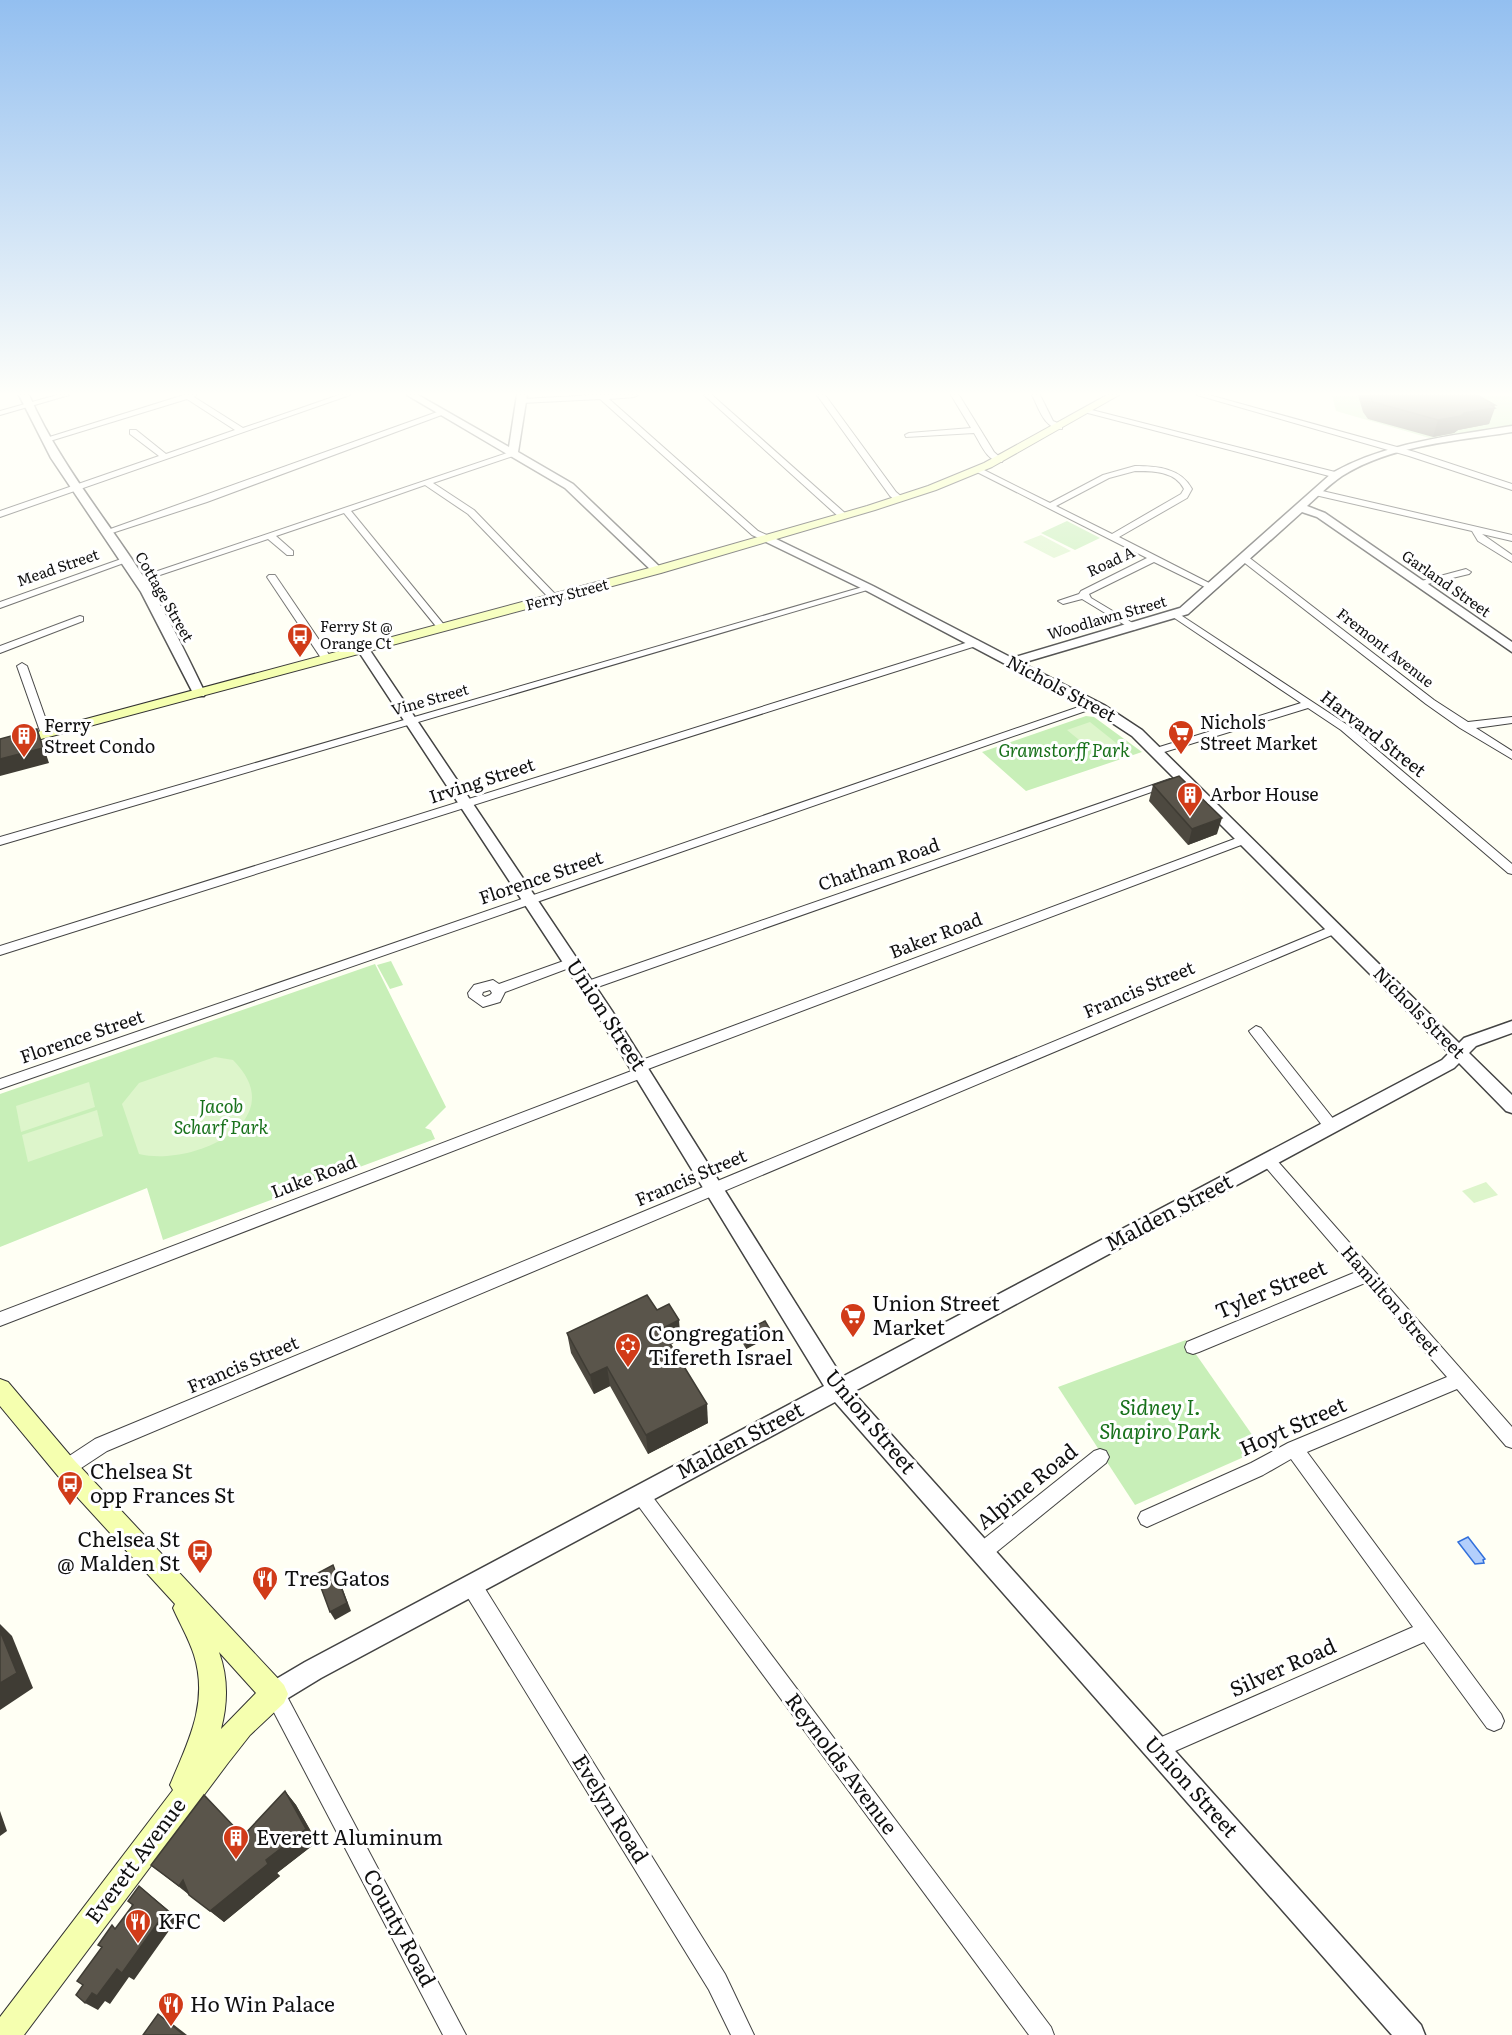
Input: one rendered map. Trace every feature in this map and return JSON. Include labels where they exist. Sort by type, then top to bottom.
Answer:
[{"type":"main road","name":"Ferry Street","points":[[0,746],[657,570],[768,539],[923,490]]},
{"type":"main road","points":[[0,1389],[66,1468],[275,1694]]},
{"type":"main road","points":[[167,1820],[205,1737],[214,1692],[209,1656],[176,1588]]},
{"type":"main road","name":"Everett Avenue","points":[[5,2035],[230,1738],[275,1694]]},
{"type":"street","points":[[0,514],[68,490]]},
{"type":"street","name":"Cottage Street","points":[[78,490],[139,579],[165,624],[199,693]]},
{"type":"street","points":[[106,532],[232,490]]},
{"type":"street","points":[[139,579],[403,490]]},
{"type":"street","points":[[438,490],[471,512],[554,598]]},
{"type":"street","points":[[573,490],[657,570]]},
{"type":"street","points":[[707,490],[755,533],[768,539]]},
{"type":"street","points":[[814,490],[843,516]]},
{"type":"street","points":[[888,490],[899,499]]},
{"type":"street","points":[[1017,490],[1212,587]]},
{"type":"street","points":[[1050,506],[1082,490]]},
{"type":"street","points":[[1113,537],[1184,496],[1187,490]]},
{"type":"street","name":"Woodlawn Street","points":[[1011,662],[1176,615],[1212,587],[1321,490]]},
{"type":"street","points":[[1318,493],[1512,538]]},
{"type":"street","name":"Garland Street","points":[[1302,508],[1321,515],[1512,648]]},
{"type":"street","points":[[345,510],[442,628]]},
{"type":"street","points":[[1475,529],[1482,540],[1512,559]]},
{"type":"street","points":[[268,535],[290,553]]},
{"type":"street","name":"Nichols Street","points":[[768,539],[975,643],[1093,705],[1129,727],[1184,777],[1512,1106]]},
{"type":"street","name":"Road A","points":[[1084,596],[1084,592],[1088,589],[1154,558]]},
{"type":"street","name":"Fremont Avenue","points":[[1244,558],[1464,726],[1512,756]]},
{"type":"street","name":"Mead Street","points":[[0,605],[126,560]]},
{"type":"street","points":[[1419,583],[1466,572]]},
{"type":"street","points":[[272,577],[327,659]]},
{"type":"street","name":"Vine Street","points":[[0,841],[869,588]]},
{"type":"street","name":"Road A","points":[[1063,601],[1084,596],[1133,627]]},
{"type":"street","name":"Harvard Street","points":[[1176,615],[1348,730],[1512,870]]},
{"type":"street","points":[[0,650],[80,619]]},
{"type":"street","name":"Irving Street","points":[[0,951],[975,643]]},
{"type":"street","name":"Union Street","points":[[363,649],[641,1069],[838,1390],[1411,2035]]},
{"type":"street","points":[[22,666],[46,734]]},
{"type":"street","points":[[1157,752],[1310,704]]},
{"type":"street","name":"Florence Street","points":[[0,1084],[1093,705]]},
{"type":"street","points":[[1464,726],[1512,720]]},
{"type":"street","name":"Chatham Road","points":[[587,986],[1184,777]]},
{"type":"street","name":"Baker Road","points":[[641,1069],[1245,839]]},
{"type":"street","name":"Francis Street","points":[[66,1468],[101,1445],[1335,929]]},
{"type":"street","points":[[499,989],[572,962]]},
{"type":"street","name":"Malden Street","points":[[275,1694],[313,1670],[640,1494],[1448,1064],[1470,1042],[1512,1027]]},
{"type":"street","points":[[1256,1031],[1330,1125]]},
{"type":"street","name":"Luke Road","points":[[0,1319],[641,1069]]},
{"type":"street","name":"Hamilton Street","points":[[1268,1160],[1512,1440]]},
{"type":"street","name":"Tyler Street","points":[[1193,1347],[1367,1275]]},
{"type":"street","name":"Hoyt Street","points":[[1147,1518],[1257,1469],[1294,1449],[1459,1380]]},
{"type":"street","points":[[1294,1449],[1494,1721]]},
{"type":"street","name":"Alpine Road","points":[[982,1552],[1100,1457]]},
{"type":"street","name":"Reynolds Avenue","points":[[640,1494],[1043,2035]]},
{"type":"street","name":"Evelyn Road","points":[[472,1586],[717,1982],[743,2035]]},
{"type":"street","name":"Silver Road","points":[[1157,1749],[1428,1630]]},
{"type":"street","name":"County Road","points":[[275,1694],[455,2035]]},
{"type":"green space","points":[[1067,521],[1100,538],[1075,550],[1041,533]]},
{"type":"green space","points":[[1041,535],[1071,551],[1054,558],[1023,542]]},
{"type":"green space","name":"Gramstorff Park","points":[[1086,716],[1094,717],[1142,752],[1026,791],[982,752]]},
{"type":"green space","points":[[1090,722],[1125,750],[1101,758],[1067,730]]},
{"type":"green space","points":[[391,961],[403,985],[390,989],[377,965]]},
{"type":"green space","name":"Jacob Scharf Park","points":[[375,964],[446,1107],[425,1128],[431,1130],[435,1139],[163,1240],[147,1188],[0,1247],[0,1094]]},
{"type":"green space","points":[[215,1057],[233,1060],[249,1082],[252,1102],[244,1120],[229,1135],[209,1146],[185,1153],[161,1156],[139,1154],[122,1104],[139,1083]]},
{"type":"green space","points":[[89,1082],[95,1107],[21,1132],[16,1106]]},
{"type":"green space","points":[[97,1110],[103,1136],[28,1162],[22,1135]]},
{"type":"green space","points":[[1486,1182],[1498,1195],[1474,1203],[1462,1191]]},
{"type":"green space","name":"Sidney I. Shapiro Park","points":[[1186,1340],[1262,1449],[1135,1505],[1058,1387]]},
{"type":"water","points":[[1468,1537],[1485,1559],[1484,1563],[1475,1564],[1458,1542]]},
{"type":"building","points":[[37,729],[43,748],[0,759],[0,739]]},
{"type":"building","points":[[1179,776],[1222,818],[1192,829],[1153,785]]},
{"type":"building","name":"Congregation Tifereth Israel","points":[[647,1295],[657,1310],[669,1304],[679,1320],[661,1329],[707,1404],[646,1435],[607,1367],[590,1375],[567,1333]]},
{"type":"building","points":[[765,1321],[771,1331],[746,1344],[740,1333]]},
{"type":"building","points":[[333,1565],[347,1603],[330,1612],[316,1574]]},
{"type":"building","points":[[0,1631],[17,1673],[0,1683]]},
{"type":"building","name":"Everett Aluminum","points":[[285,1791],[306,1829],[266,1860],[268,1864],[210,1911],[189,1895],[183,1880],[179,1886],[151,1865],[204,1795],[243,1836]]},
{"type":"building","points":[[139,1886],[167,1910],[122,1973],[117,1969],[97,1996],[92,1993],[85,2003],[76,1995],[83,1985],[77,1981],[102,1947],[98,1945],[112,1925],[115,1929],[133,1905],[128,1901]]},
{"type":"building","points":[[158,2014],[184,2035],[143,2035]]},
{"type":"place","name":"Ferry St @ Orange Ct","points":[[300,659]]},
{"type":"place","name":"Nichols Street Market","points":[[1181,756]]},
{"type":"place","name":"Ferry Street Condo","points":[[24,759]]},
{"type":"place","name":"Arbor House","points":[[1190,818]]},
{"type":"place","name":"Union Street Market","points":[[853,1339]]},
{"type":"place","name":"Congregation Tifereth Israel","points":[[628,1369]]},
{"type":"place","name":"Chelsea St opp Frances St","points":[[70,1507]]},
{"type":"place","name":"Chelsea St @ Malden St","points":[[200,1575]]},
{"type":"place","name":"Tres Gatos","points":[[265,1602]]},
{"type":"place","name":"Everett Aluminum","points":[[236,1861]]},
{"type":"place","name":"KFC","points":[[138,1945]]},
{"type":"place","name":"Ho Win Palace","points":[[171,2028]]}]
